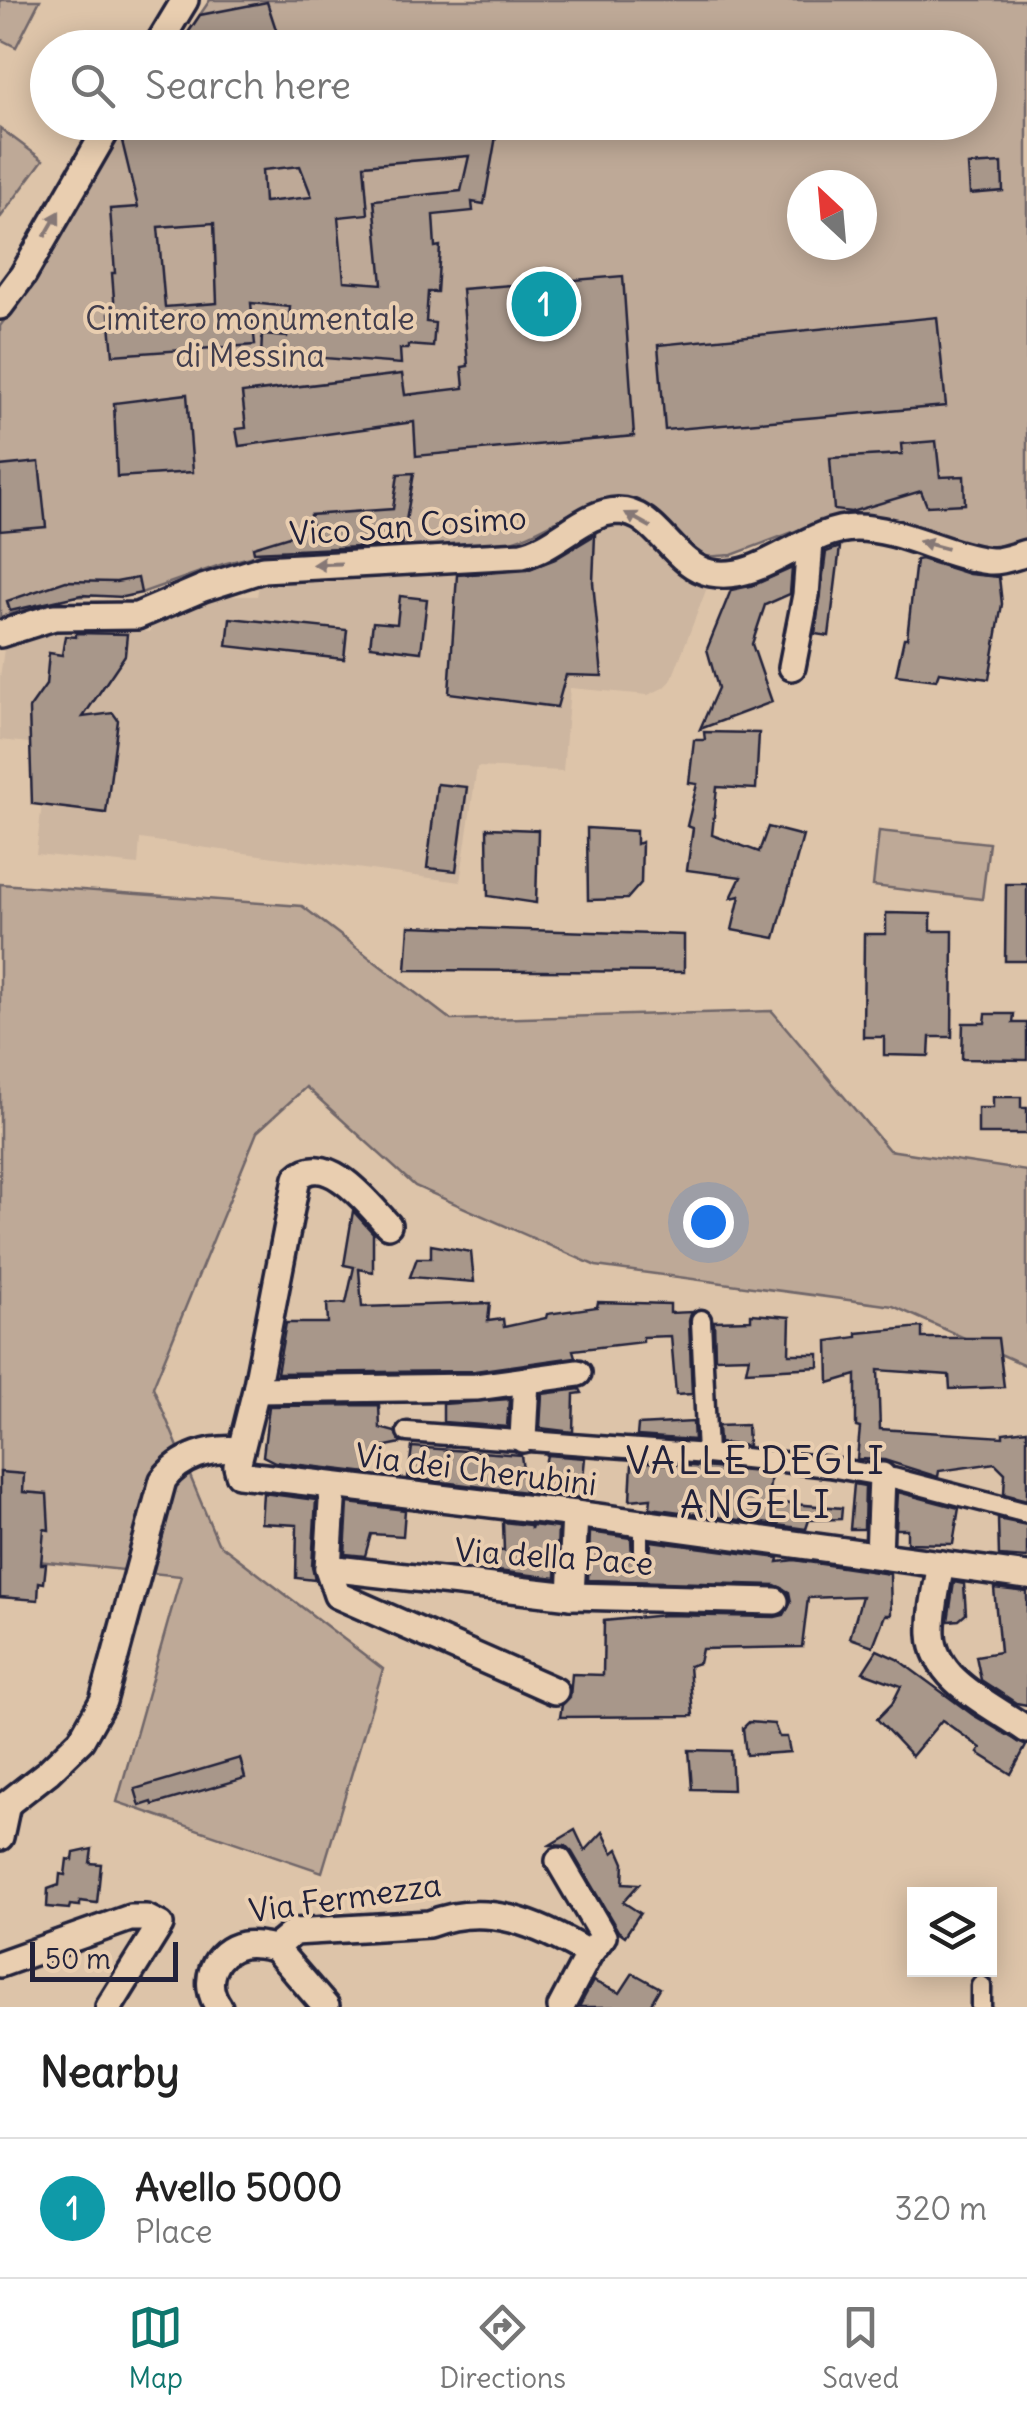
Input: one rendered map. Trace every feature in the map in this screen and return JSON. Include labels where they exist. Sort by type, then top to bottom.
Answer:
[{"type":"street","points":[[167,30],[185,0]]},
{"type":"street","points":[[0,306],[23,276],[101,140]]},
{"type":"street","name":"Vico San Cosimo","points":[[0,634],[54,617],[136,616],[202,588],[263,570],[522,555],[546,548],[606,512],[638,516],[678,555],[706,572],[720,574],[750,568],[823,536],[855,528],[990,561],[1027,553]]},
{"type":"street","points":[[792,667],[806,595],[810,542]]},
{"type":"street","points":[[0,1837],[4,1797],[68,1754],[99,1710],[163,1480],[190,1458],[240,1450],[256,1390],[297,1178],[303,1172],[317,1169],[346,1181],[388,1225]]},
{"type":"street","points":[[702,1320],[707,1454]]},
{"type":"street","points":[[256,1390],[476,1386],[578,1373]]},
{"type":"street","points":[[523,1439],[526,1380]]},
{"type":"street","points":[[406,1432],[830,1467],[882,1476],[1027,1513]]},
{"type":"street","name":"Via dei Cherubini","points":[[240,1450],[236,1466],[239,1474],[575,1514],[1027,1576]]},
{"type":"street","points":[[879,1555],[882,1476]]},
{"type":"street","points":[[334,1486],[328,1568],[337,1595],[555,1691]]},
{"type":"street","points":[[571,1596],[575,1514]]},
{"type":"street","points":[[941,1564],[932,1628],[938,1660],[967,1690],[1027,1730]]},
{"type":"street","name":"Via della Pace","points":[[328,1568],[571,1596],[775,1601]]},
{"type":"street","points":[[559,1861],[603,1936],[561,2007]]},
{"type":"street","name":"Via Fermezza","points":[[218,2007],[209,1982],[220,1958],[245,1944],[275,1948],[294,1932],[429,1924],[448,1916],[482,1914],[550,1930],[589,1954]]},
{"type":"street","points":[[0,1964],[130,1918],[146,1918],[160,1925],[109,2007]]},
{"type":"street","points":[[275,1948],[326,2007]]},
{"type":"street","points":[[981,1986],[981,2007]]},
{"type":"lane","points":[[640,1523],[641,1554]]},
{"type":"shaded area","points":[[602,525],[634,526],[708,585],[671,681],[648,695],[570,688],[563,771],[477,767],[460,882],[140,839],[138,865],[36,854],[49,745],[0,740],[0,677],[5,642],[77,623],[150,632],[154,617],[208,596],[257,596],[260,580],[290,576],[499,575],[515,566],[552,559]]},
{"type":"green space","points":[[0,0],[40,0],[16,47],[0,39]]},
{"type":"green space","name":"Cimitero monumentale di Messina","points":[[210,0],[1027,0],[1027,540],[988,549],[854,515],[814,524],[732,555],[704,557],[686,550],[617,499],[587,506],[503,543],[269,552],[141,593],[70,597],[0,617],[0,326],[35,277],[117,140],[997,140],[997,30],[190,30]]},
{"type":"green space","points":[[0,128],[43,160],[0,218]]},
{"type":"green space","points":[[879,831],[989,843],[982,899],[873,886]]},
{"type":"green space","points":[[0,884],[302,906],[451,1020],[772,1011],[889,1150],[1027,1171],[1027,1366],[893,1306],[596,1266],[415,1186],[306,1087],[257,1132],[153,1387],[218,1543],[383,1669],[322,1872],[117,1802],[181,1576],[0,1557]]},
{"type":"building","points":[[267,2],[276,30],[190,30],[200,15]]},
{"type":"building","points":[[122,140],[495,140],[484,204],[472,202],[473,211],[433,215],[435,247],[440,246],[437,292],[428,292],[426,322],[435,323],[433,347],[408,345],[408,349],[400,349],[401,364],[286,355],[286,360],[261,359],[262,335],[287,337],[290,307],[251,303],[255,345],[113,355],[109,313],[115,312],[115,273],[110,209],[138,207]],"holes":[[[469,156],[461,191],[374,200],[382,284],[344,281],[338,217],[368,214],[364,165]],[[300,166],[312,197],[264,202],[262,170]],[[214,223],[217,303],[165,307],[158,227]]]},
{"type":"building","points":[[1002,163],[1003,191],[970,194],[968,165]]},
{"type":"building","points":[[623,276],[634,436],[416,456],[414,422],[239,446],[236,429],[246,428],[242,393],[402,374],[405,395],[464,388],[462,367],[468,366],[462,289]]},
{"type":"building","points":[[937,317],[946,406],[665,430],[658,345]]},
{"type":"building","points":[[187,394],[193,472],[117,477],[114,403]]},
{"type":"building","points":[[936,441],[940,477],[964,476],[965,504],[927,506],[921,491],[851,512],[834,510],[830,458],[902,454],[901,444]]},
{"type":"building","points":[[39,462],[46,527],[0,531],[0,466]]},
{"type":"building","points":[[414,473],[402,545],[254,552],[253,547],[312,529],[310,515],[393,509],[398,474]]},
{"type":"building","points":[[595,535],[593,582],[602,676],[566,675],[557,707],[449,693],[457,575],[527,570],[555,559]]},
{"type":"building","points":[[840,547],[829,636],[815,634],[826,552]]},
{"type":"building","points":[[916,560],[969,574],[999,577],[1002,604],[989,679],[939,672],[936,680],[896,675],[907,638]]},
{"type":"building","points":[[792,568],[790,594],[765,605],[752,644],[772,702],[700,729],[718,688],[707,649],[731,590],[754,585]]},
{"type":"building","points":[[138,578],[141,593],[123,597],[81,595],[10,611],[7,601],[66,581],[116,582]]},
{"type":"building","points":[[400,596],[427,599],[421,652],[370,646],[373,622],[397,624]]},
{"type":"building","points":[[230,618],[347,630],[344,659],[227,646]]},
{"type":"building","points":[[76,633],[127,634],[125,655],[83,717],[113,713],[118,720],[106,813],[32,804],[29,709],[46,685],[49,653],[62,655],[65,636],[76,637]]},
{"type":"building","points":[[704,732],[759,733],[756,789],[717,787],[712,835],[759,852],[768,827],[803,836],[775,938],[732,930],[740,896],[731,898],[741,877],[687,870],[693,828],[687,826],[697,784],[689,783],[694,740],[705,740]]},
{"type":"building","points":[[437,784],[467,787],[456,871],[427,868]]},
{"type":"building","points":[[487,828],[538,830],[536,903],[488,896]]},
{"type":"building","points":[[587,828],[636,831],[636,844],[642,842],[641,883],[627,899],[588,900]]},
{"type":"building","points":[[1006,884],[1027,884],[1027,961],[1005,961]]},
{"type":"building","points":[[886,913],[931,914],[931,931],[953,931],[952,1037],[930,1037],[929,1056],[884,1055],[884,1037],[863,1037],[864,934],[886,934]]},
{"type":"building","points":[[409,926],[684,935],[684,972],[406,970]]},
{"type":"building","points":[[986,1014],[1014,1014],[1013,1023],[1027,1023],[1027,1060],[962,1059],[963,1023],[985,1023]]},
{"type":"building","points":[[993,1097],[1021,1097],[1021,1108],[1027,1108],[1027,1134],[978,1134],[978,1108],[993,1108]]},
{"type":"building","points":[[353,1211],[373,1233],[373,1272],[359,1269],[362,1307],[490,1303],[488,1321],[503,1319],[504,1327],[546,1318],[547,1314],[597,1307],[598,1302],[670,1304],[670,1313],[692,1312],[692,1394],[676,1395],[671,1336],[643,1337],[643,1342],[573,1350],[575,1357],[475,1371],[277,1373],[286,1323],[328,1323],[327,1304],[346,1303],[354,1267],[344,1265]]},
{"type":"building","points":[[431,1245],[471,1252],[474,1282],[410,1277],[417,1258],[431,1258]]},
{"type":"building","points":[[751,1314],[790,1317],[789,1354],[819,1354],[819,1367],[746,1371],[749,1357],[715,1358],[714,1321],[751,1320]]},
{"type":"building","points":[[922,1327],[922,1338],[998,1338],[1004,1387],[950,1389],[949,1375],[878,1370],[880,1429],[1003,1437],[1003,1433],[1027,1430],[1027,1500],[1004,1494],[1005,1473],[995,1463],[939,1471],[938,1477],[884,1460],[857,1459],[860,1428],[856,1427],[856,1375],[829,1383],[828,1341],[857,1337],[857,1333]]},
{"type":"building","points":[[580,1389],[582,1393],[574,1394],[573,1432],[540,1428],[542,1394]]},
{"type":"building","points":[[509,1399],[507,1427],[443,1422],[443,1404]]},
{"type":"building","points":[[379,1405],[380,1428],[395,1432],[401,1443],[381,1447],[368,1473],[275,1462],[263,1456],[269,1406]]},
{"type":"building","points":[[693,1422],[694,1440],[637,1436],[638,1425]]},
{"type":"building","points":[[747,1425],[748,1446],[719,1443],[718,1426]]},
{"type":"building","points":[[412,1447],[521,1455],[526,1492],[408,1478]]},
{"type":"building","points":[[547,1455],[585,1458],[581,1498],[539,1493]]},
{"type":"building","points":[[635,1461],[771,1473],[768,1502],[842,1508],[841,1519],[809,1520],[806,1529],[650,1508],[651,1498],[630,1500]]},
{"type":"building","points":[[0,1472],[24,1474],[23,1492],[47,1494],[49,1530],[44,1529],[41,1564],[46,1564],[38,1600],[0,1597]]},
{"type":"building","points":[[854,1484],[865,1486],[864,1529],[850,1529]]},
{"type":"building","points":[[898,1492],[959,1508],[953,1544],[907,1543],[907,1529],[896,1529]]},
{"type":"building","points":[[263,1493],[316,1500],[312,1567],[315,1580],[296,1578],[297,1525],[261,1523]]},
{"type":"building","points":[[348,1503],[405,1510],[403,1536],[371,1534],[365,1556],[345,1554]]},
{"type":"building","points":[[998,1519],[1027,1525],[1027,1558],[999,1556]]},
{"type":"building","points":[[503,1522],[530,1525],[531,1529],[532,1525],[558,1528],[556,1578],[488,1570],[489,1550],[504,1551]]},
{"type":"building","points":[[590,1532],[631,1538],[632,1558],[640,1564],[650,1558],[651,1541],[779,1558],[778,1562],[794,1560],[890,1574],[891,1615],[885,1615],[873,1646],[850,1638],[862,1596],[808,1598],[802,1647],[702,1649],[699,1663],[689,1666],[693,1716],[560,1717],[562,1705],[570,1697],[572,1674],[603,1675],[604,1621],[665,1615],[775,1617],[784,1615],[791,1602],[789,1592],[775,1585],[588,1580]]},
{"type":"building","points":[[954,1582],[964,1584],[966,1614],[959,1620],[948,1621]]},
{"type":"building","points":[[994,1588],[1027,1592],[1027,1705],[1016,1703],[981,1680],[976,1656],[1000,1652]]},
{"type":"building","points":[[877,1650],[897,1659],[973,1715],[1026,1746],[1011,1774],[978,1753],[981,1748],[942,1720],[912,1756],[877,1719],[892,1704],[901,1686],[863,1672]]},
{"type":"building","points":[[749,1722],[774,1724],[779,1737],[787,1737],[790,1752],[746,1755],[743,1728]]},
{"type":"building","points":[[689,1750],[731,1751],[733,1790],[692,1789]]},
{"type":"building","points":[[240,1758],[245,1778],[140,1806],[135,1789]]},
{"type":"building","points":[[575,1830],[585,1851],[603,1832],[613,1853],[618,1849],[624,1863],[623,1883],[639,1884],[623,1902],[640,1913],[625,1936],[618,1931],[572,1852],[566,1846],[550,1845]]},
{"type":"building","points":[[92,1849],[90,1863],[101,1864],[97,1903],[80,1901],[80,1906],[70,1905],[69,1909],[47,1907],[48,1889],[59,1885],[67,1859],[73,1860],[74,1853]]},
{"type":"building","points":[[633,1973],[660,1988],[650,2005],[653,2007],[579,2007],[593,1981],[620,1993]]},
{"type":"place","name":"Avello 5000","points":[[544,304]]},
{"type":"district","name":"VALLE DEGLI ANGELI","points":[[756,1483]]}]
